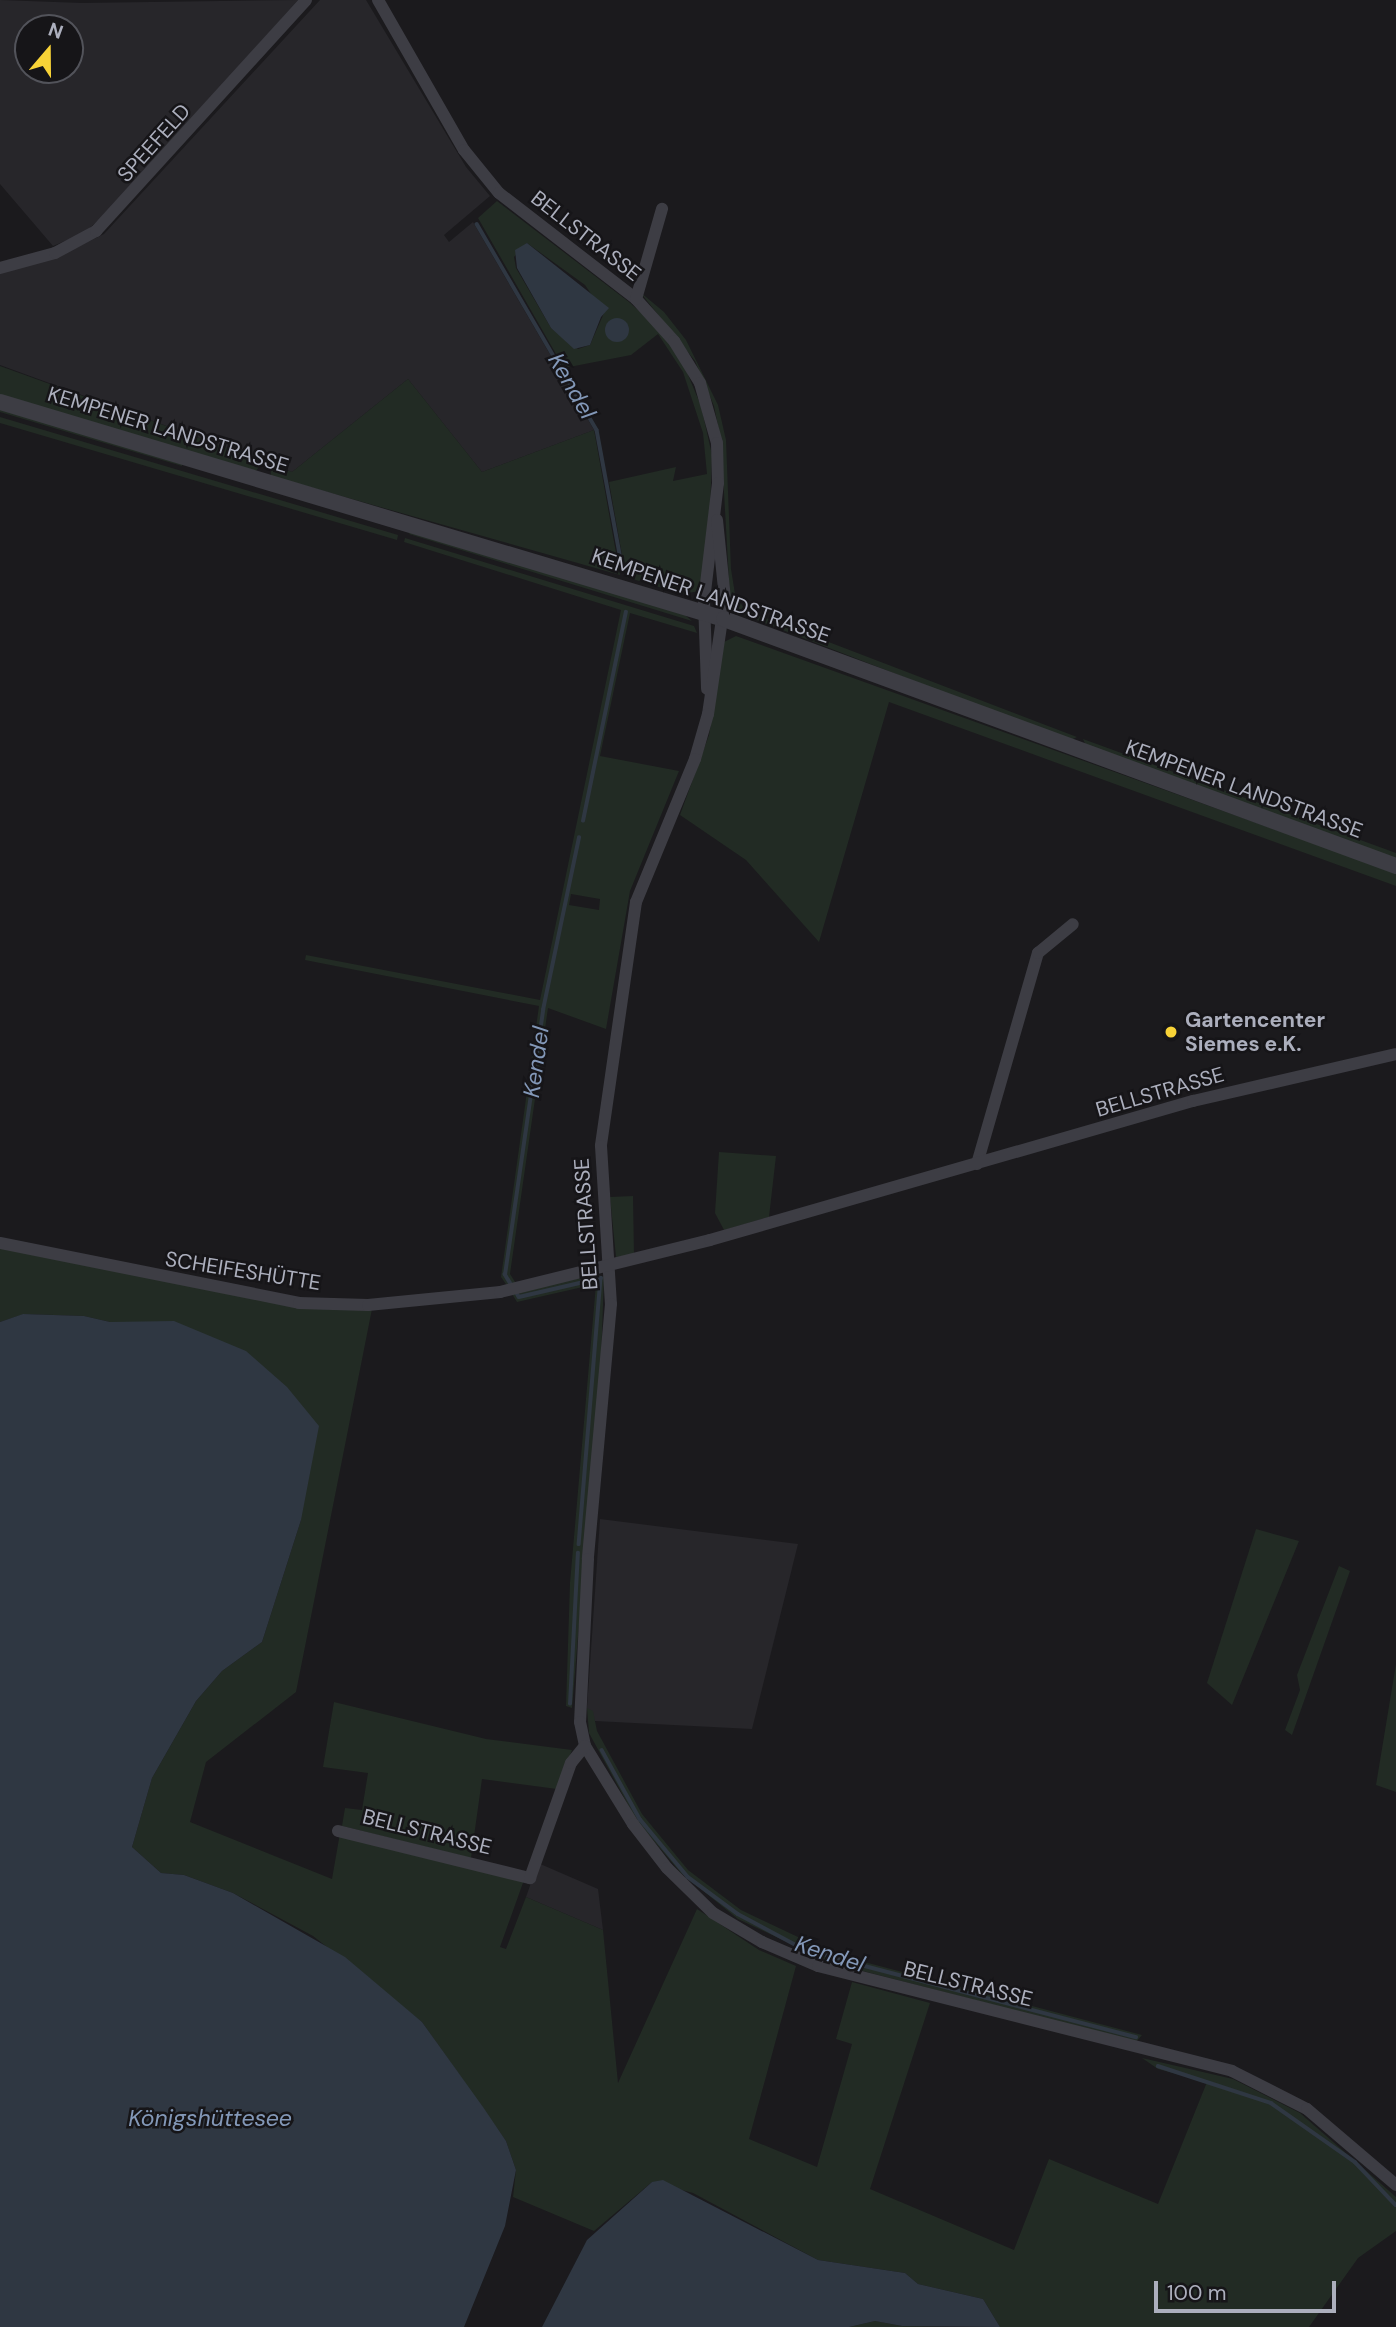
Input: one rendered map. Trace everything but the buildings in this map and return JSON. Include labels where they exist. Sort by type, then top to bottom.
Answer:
[{"type":"street","name":"SPEEFELD","points":[[0,268],[55,253],[96,231],[306,0]]},
{"type":"street","name":"BELLSTRASSE","points":[[378,0],[464,150],[499,193],[636,299],[674,341],[700,383],[717,443],[717,520],[724,619],[708,714],[695,759],[636,902],[601,1146],[606,1267],[611,1304],[588,1559],[580,1723],[585,1746],[633,1824],[667,1868],[713,1913],[762,1942],[818,1966],[1232,2071],[1307,2109],[1396,2185]]},
{"type":"street","points":[[636,299],[662,209]]},
{"type":"street","name":"KEMPENER LANDSTRASSE","points":[[0,402],[724,619],[1396,866]]},
{"type":"street","name":"BELLSTRASSE","points":[[708,714],[704,613],[717,520]]},
{"type":"street","points":[[977,1164],[1038,953],[1073,924]]},
{"type":"street","name":"BELLSTRASSE","points":[[606,1267],[1193,1101],[1396,1054]]},
{"type":"street","name":"SCHEIFESHÜTTE","points":[[0,1243],[299,1303],[368,1305],[500,1292],[606,1267]]},
{"type":"street","name":"BELLSTRASSE","points":[[338,1830],[530,1878],[572,1763],[585,1746]]},
{"type":"shaded area","points":[[0,0],[82,3],[298,0],[113,207],[84,233],[53,246],[0,184]]},
{"type":"shaded area","points":[[320,0],[366,0],[466,167],[490,196],[444,235],[449,242],[473,222],[594,430],[482,472],[408,379],[292,472],[0,365],[0,272],[55,258],[104,234]]},
{"type":"shaded area","points":[[497,201],[629,302],[662,332],[686,370],[701,406],[712,455],[708,569],[700,591],[682,594],[626,577],[609,482],[676,467],[673,481],[707,474],[703,433],[683,372],[658,334],[631,355],[564,368],[478,218]],"holes":[[[527,243],[585,285],[604,313],[590,345],[578,349],[551,328],[516,268],[514,257]]]},
{"type":"shaded area","points":[[640,292],[664,312],[686,340],[718,405],[726,440],[731,569],[735,594],[745,610],[1077,737],[1069,741],[739,613],[730,598],[721,440],[714,406],[695,361]]},
{"type":"shaded area","points":[[0,366],[263,461],[256,471],[0,395]]},
{"type":"shaded area","points":[[408,379],[482,472],[594,430],[620,575],[271,476],[270,463],[292,472]]},
{"type":"shaded area","points":[[0,409],[182,463],[182,466],[0,412]]},
{"type":"shaded area","points":[[0,417],[398,535],[397,540],[0,423]]},
{"type":"shaded area","points":[[411,531],[685,615],[692,621],[409,534]]},
{"type":"shaded area","points":[[405,538],[694,626],[697,633],[630,613],[600,756],[679,771],[630,891],[606,1029],[548,1008],[510,1274],[517,1285],[508,1287],[501,1277],[539,1006],[305,960],[306,955],[540,1000],[621,610],[404,542]],"holes":[[[571,894],[600,899],[599,910],[569,905]]]},
{"type":"shaded area","points":[[736,636],[1396,873],[1396,886],[889,702],[819,942],[746,860],[680,815],[709,735],[724,642]]},
{"type":"shaded area","points":[[1083,739],[1396,853],[1396,859],[1087,748]]},
{"type":"shaded area","points":[[719,1152],[776,1156],[769,1217],[724,1230],[715,1213]]},
{"type":"shaded area","points":[[633,1196],[634,1256],[616,1257],[610,1197]]},
{"type":"shaded area","points":[[0,1247],[298,1307],[372,1309],[296,1692],[206,1762],[190,1822],[332,1879],[340,1833],[524,1880],[500,1947],[506,1949],[526,1897],[603,1930],[618,2083],[697,1909],[759,1950],[796,1966],[749,2139],[817,2167],[852,2044],[836,2039],[852,1982],[930,2003],[870,2189],[1014,2250],[1049,2159],[1158,2204],[1207,2082],[1158,2069],[1142,2058],[1233,2079],[1300,2113],[1396,2197],[1396,2231],[1358,2258],[1309,2327],[1000,2327],[983,2299],[918,2284],[905,2273],[818,2260],[693,2193],[652,2182],[594,2231],[513,2197],[516,2170],[506,2141],[422,2022],[313,1936],[233,1893],[184,1875],[161,1873],[132,1847],[152,1778],[196,1701],[222,1671],[262,1642],[301,1520],[110,1322],[84,1316],[24,1314],[0,1322]]},
{"type":"shaded area","points":[[596,1274],[604,1277],[601,1361],[572,1708],[566,1706],[570,1583],[596,1284],[517,1302],[512,1294]]},
{"type":"shaded area","points":[[600,1519],[798,1544],[752,1729],[595,1721],[587,1708]]},
{"type":"shaded area","points":[[1256,1529],[1299,1541],[1232,1705],[1207,1683]]},
{"type":"shaded area","points":[[1339,1566],[1350,1571],[1292,1735],[1285,1730],[1300,1690],[1297,1675]]},
{"type":"shaded area","points":[[1396,1664],[1396,1792],[1376,1785]]},
{"type":"shaded area","points":[[334,1702],[486,1739],[572,1750],[557,1789],[482,1779],[471,1858],[342,1826],[345,1808],[362,1810],[368,1773],[323,1767]]},
{"type":"shaded area","points":[[587,1708],[593,1711],[597,1731],[642,1814],[688,1870],[741,1910],[834,1954],[1142,2035],[1136,2042],[832,1963],[738,1919],[681,1873],[637,1821],[589,1733]]},
{"type":"shaded area","points":[[538,1863],[598,1889],[603,1930],[526,1897]]},
{"type":"shaded area","points":[[875,2321],[902,2326],[949,2327],[849,2327]]},
{"type":"water","points":[[527,243],[609,308],[601,317],[590,345],[574,349],[551,328],[517,268],[515,250]]},
{"type":"water","points":[[617,318],[628,325],[629,330],[622,341],[617,342],[606,335],[605,330],[612,319]]},
{"type":"water","name":"Königshüttesee","points":[[23,1314],[84,1316],[110,1322],[174,1321],[246,1351],[287,1387],[319,1426],[301,1520],[262,1642],[222,1671],[196,1701],[152,1778],[132,1847],[161,1873],[184,1875],[233,1893],[345,1957],[422,2022],[483,2107],[506,2141],[516,2170],[505,2226],[464,2327],[0,2327],[0,1322]]},
{"type":"water","points":[[663,2180],[818,2260],[905,2273],[918,2284],[983,2299],[1000,2327],[902,2326],[875,2321],[849,2327],[542,2327],[587,2240],[652,2182]]},
{"type":"waterway","name":"Kendel","points":[[477,224],[597,430],[622,565]]},
{"type":"waterway","name":"Kendel","points":[[583,821],[626,612]]},
{"type":"waterway","name":"Kendel","points":[[511,1285],[505,1275],[543,1010],[579,838]]},
{"type":"waterway","name":"Kendel","points":[[517,1293],[519,1297],[601,1278],[579,1544]]},
{"type":"waterway","name":"Kendel","points":[[570,1704],[578,1553]]},
{"type":"waterway","name":"Kendel","points":[[602,1750],[640,1819],[688,1877],[738,1914],[798,1946],[842,1960],[1136,2037]]},
{"type":"waterway","name":"Kendel","points":[[1158,2066],[1271,2103],[1355,2162],[1396,2205]]},
{"type":"place","name":"Gartencenter Siemes e.K.","points":[[1171,1032]]}]
